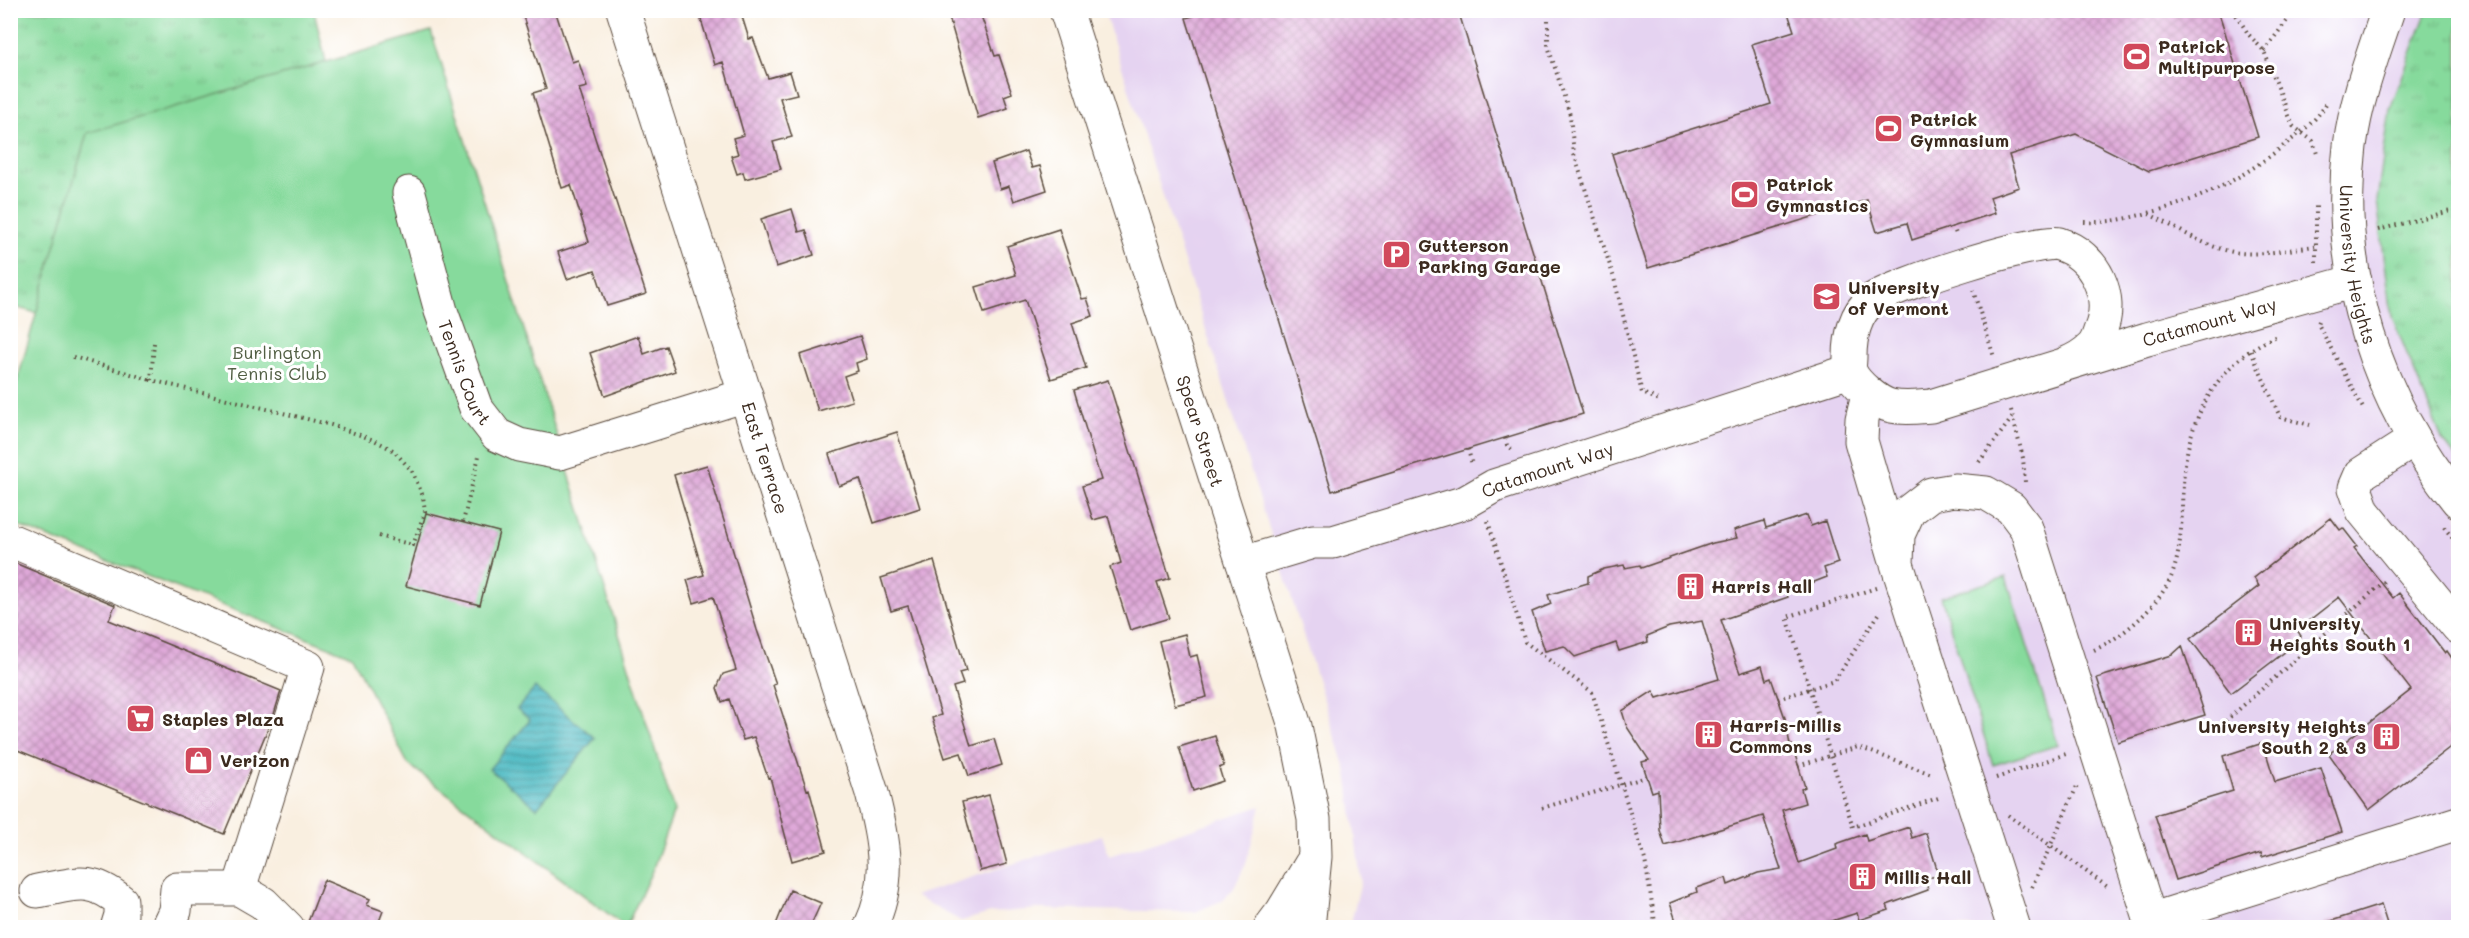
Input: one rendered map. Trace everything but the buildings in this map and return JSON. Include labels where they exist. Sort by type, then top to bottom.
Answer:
[{"type":"street","name":"East Terrace","points":[[623,10],[872,794],[884,857],[880,921]]},
{"type":"street","name":"Spear Street","points":[[1066,10],[1295,726],[1314,819],[1315,857],[1308,927]]},
{"type":"street","name":"University Heights","points":[[2388,10],[2355,118],[2348,178],[2349,237],[2355,281],[2363,320],[2385,380],[2414,440],[2458,501]]},
{"type":"street","name":"Tennis Court","points":[[409,193],[441,311],[476,408],[497,435],[519,445],[560,453],[746,395]]},
{"type":"street","name":"Catamount Way","points":[[2065,364],[2077,359],[2094,346],[2104,321],[2105,301],[2098,274],[2080,254],[2057,244],[2028,246],[1892,289],[1871,301],[1856,321],[1850,342],[1859,382],[1889,406],[1909,408],[1931,406],[2065,364],[2355,281]]},
{"type":"street","name":"Catamount Way","points":[[1243,562],[1313,542],[1333,542],[1466,502],[1476,481],[1494,486],[1615,445],[1859,382]]},
{"type":"street","points":[[1859,382],[1861,441],[1887,576],[2013,924]]},
{"type":"street","points":[[2414,440],[2361,474],[2355,488],[2363,511],[2458,627]]},
{"type":"street","points":[[1887,576],[1898,535],[1909,511],[1931,495],[1955,490],[1986,493],[2011,508],[2026,528],[2152,924],[2458,823]]},
{"type":"street","points":[[10,540],[308,667],[239,889]]},
{"type":"street","points":[[1270,927],[1282,912],[1315,857]]},
{"type":"street","points":[[37,891],[90,882],[109,891],[121,901],[121,915],[117,927]]},
{"type":"street","points":[[167,927],[176,911],[177,889],[239,889],[263,903],[288,927]]},
{"type":"path","points":[[2233,10],[2249,35],[2264,51],[2293,126],[2302,132]]},
{"type":"path","points":[[2264,51],[2295,10]]},
{"type":"path","points":[[1548,20],[1548,46],[1570,115],[1574,154],[1614,278],[1642,393],[1668,403]]},
{"type":"path","points":[[2077,222],[2108,223],[2190,202],[2214,192],[2240,178],[2302,132],[2318,119],[2329,99]]},
{"type":"path","points":[[2147,213],[2214,246],[2234,252],[2258,253],[2315,246],[2458,209]]},
{"type":"path","points":[[2308,327],[2318,324]]},
{"type":"path","points":[[2069,661],[2104,645],[2132,626],[2153,604],[2171,578],[2178,556],[2186,456],[2192,428],[2214,386],[2230,367],[2251,351],[2283,334]]},
{"type":"path","points":[[151,380],[154,343]]},
{"type":"path","points":[[2251,351],[2280,417],[2310,425]]},
{"type":"path","points":[[73,357],[151,380],[331,425],[374,440],[393,450],[412,471],[423,496],[425,512],[415,545],[379,536]]},
{"type":"path","points":[[1955,490],[2013,418]]},
{"type":"path","points":[[463,522],[481,450],[497,435]]},
{"type":"path","points":[[1504,438],[1507,445],[1515,451]]},
{"type":"path","points":[[1468,449],[1525,642],[1592,692],[1645,860],[1656,927]]},
{"type":"path","points":[[2221,724],[2406,562]]},
{"type":"path","points":[[1853,827],[1787,617],[1887,576]]},
{"type":"path","points":[[1778,699],[1834,681],[1885,604]]},
{"type":"path","points":[[1542,808],[1647,777]]},
{"type":"path","points":[[2013,924],[2025,903],[2077,785]]},
{"type":"shaded area","name":"University of Vermont","points":[[1104,11],[2458,11],[2458,927],[1350,927],[1361,881],[1347,772]]},
{"type":"shaded area","points":[[1261,806],[1246,863],[1233,890],[1221,901],[1195,912],[1037,909],[991,913],[961,921],[914,896],[1102,835],[1109,856]]},
{"type":"green space","points":[[10,11],[314,11],[326,62],[328,113],[36,313],[11,306]]},
{"type":"green space","points":[[2427,11],[2458,11],[2458,460],[2442,439],[2392,317],[2377,201],[2390,109]]},
{"type":"green space","name":"Burlington Tennis Club","points":[[431,31],[674,811],[652,871],[626,927],[408,764],[352,656],[11,523],[11,403],[87,133]]},
{"type":"green space","points":[[2006,577],[2058,745],[1993,765],[1941,597]]},
{"type":"water","points":[[535,688],[595,738],[537,808],[489,769],[530,720],[517,709]]},
{"type":"place","name":"Patrick Multipurpose","points":[[2137,56]]},
{"type":"place","name":"Patrick Gymnasium","points":[[1889,129]]},
{"type":"place","name":"Patrick Gymnastics","points":[[1745,194]]},
{"type":"place","name":"Gutterson Parking Garage","points":[[1397,255]]},
{"type":"place","name":"University of Vermont","points":[[1827,297]]},
{"type":"place","name":"Harris Hall","points":[[1690,586]]},
{"type":"place","name":"University Heights South 1","points":[[2248,633]]},
{"type":"place","name":"Staples Plaza","points":[[141,719]]},
{"type":"place","name":"Harris-Millis Commons","points":[[1708,735]]},
{"type":"place","name":"University Heights South 2 & 3","points":[[2387,736]]},
{"type":"place","name":"Verizon","points":[[199,760]]},
{"type":"place","name":"Millis Hall","points":[[1863,877]]}]
